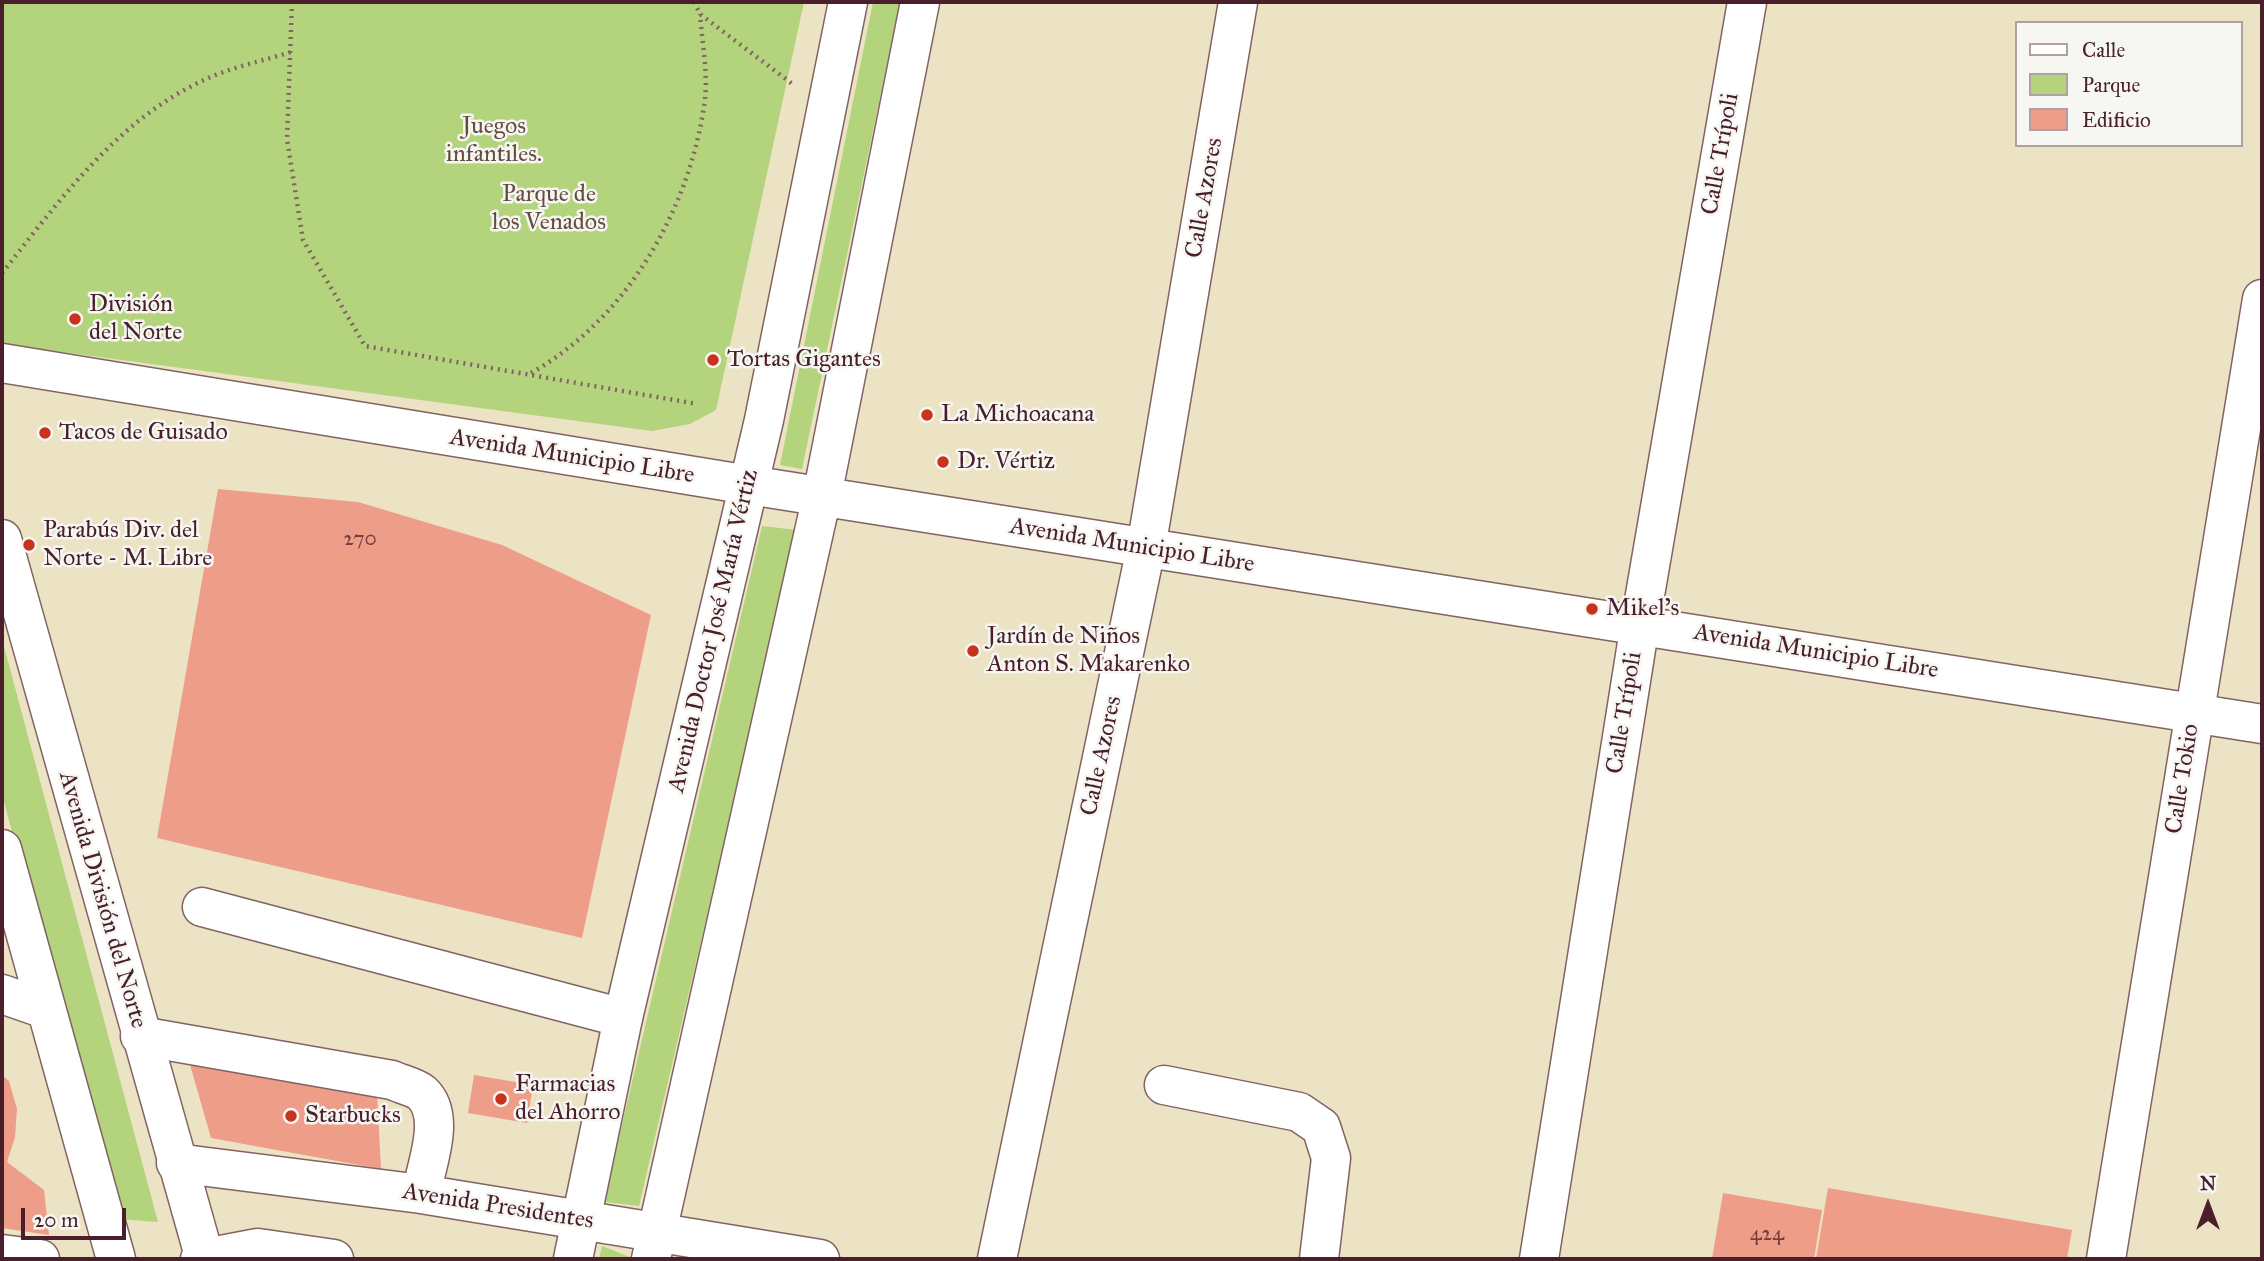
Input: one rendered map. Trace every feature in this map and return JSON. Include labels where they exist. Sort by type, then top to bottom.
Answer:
[{"type":"main road","name":"Avenida Doctor José María Vértiz","points":[[573,1259],[623,1018],[749,485],[848,2]]},
{"type":"main road","points":[[654,1245],[822,496],[920,2]]},
{"type":"main road","name":"Calle Azores","points":[[997,1259],[1146,548],[1238,2]]},
{"type":"main road","name":"Calle Trípoli","points":[[1539,1259],[1640,624],[1747,2]]},
{"type":"main road","name":"Calle Tokio","points":[[2106,1259],[2262,299]]},
{"type":"main road","name":"Avenida Municipio Libre","points":[[2,363],[749,485],[2262,724]]},
{"type":"main road","name":"Avenida División del Norte","points":[[2,539],[205,1259]]},
{"type":"main road","points":[[2,849],[116,1259]]},
{"type":"main road","points":[[202,907],[623,1018]]},
{"type":"main road","points":[[2,994],[45,1009]]},
{"type":"main road","points":[[140,1036],[392,1080],[422,1092],[433,1110],[434,1129],[421,1194]]},
{"type":"main road","points":[[1164,1085],[1299,1112],[1321,1127],[1331,1158],[1319,1259]]},
{"type":"main road","name":"Avenida Presidentes","points":[[176,1163],[421,1194],[582,1220],[654,1245],[820,1259]]},
{"type":"main road","points":[[200,1259],[258,1248],[334,1259]]},
{"type":"path","points":[[292,2],[287,139],[303,240],[365,346],[697,404]]},
{"type":"path","points":[[531,374],[557,359],[620,298],[655,248],[686,180],[705,98],[700,15],[694,2]]},
{"type":"path","points":[[700,15],[788,84],[829,97]]},
{"type":"path","points":[[2,273],[57,203],[129,126],[204,79],[290,52]]},
{"type":"green space","name":"Parque de los Venados","points":[[2,2],[804,2],[716,410],[690,424],[652,431],[2,344]]},
{"type":"green space","points":[[873,2],[900,2],[802,469],[780,465]]},
{"type":"green space","points":[[762,526],[797,530],[639,1206],[604,1202]]},
{"type":"green space","points":[[2,639],[158,1222],[118,1219],[2,795]]},
{"type":"green space","points":[[602,1246],[630,1257],[630,1259],[599,1259]]},
{"type":"building","points":[[218,489],[358,502],[502,545],[651,615],[582,938],[157,838]]},
{"type":"building","name":"Starbucks","points":[[189,1061],[377,1093],[381,1169],[211,1138]]},
{"type":"building","points":[[2,1075],[9,1081],[17,1109],[15,1137],[7,1162],[44,1190],[49,1235],[2,1228]]},
{"type":"building","name":"Farmacias del Ahorro","points":[[474,1075],[533,1085],[527,1123],[468,1113]]},
{"type":"building","points":[[1828,1188],[2072,1230],[2067,1259],[1816,1259]]},
{"type":"building","points":[[1723,1193],[1822,1210],[1814,1259],[1712,1259]]},
{"type":"place","name":"División del Norte","points":[[75,319]]},
{"type":"place","name":"Tortas Gigantes","points":[[713,360]]},
{"type":"place","name":"La Michoacana","points":[[927,415]]},
{"type":"place","name":"Tacos de Guisado","points":[[45,433]]},
{"type":"place","name":"Dr. Vértiz","points":[[943,462]]},
{"type":"place","name":"Parabús Div. del Norte - M. Libre","points":[[29,545]]},
{"type":"place","name":"Mikel's","points":[[1592,609]]},
{"type":"place","name":"Jardín de Niños Anton S. Makarenko","points":[[973,651]]},
{"type":"place","name":"Farmacias del Ahorro","points":[[501,1099]]},
{"type":"place","name":"Starbucks","points":[[291,1116]]},
{"type":"park label","name":"Juegos infantiles.","points":[[494,141]]}]
